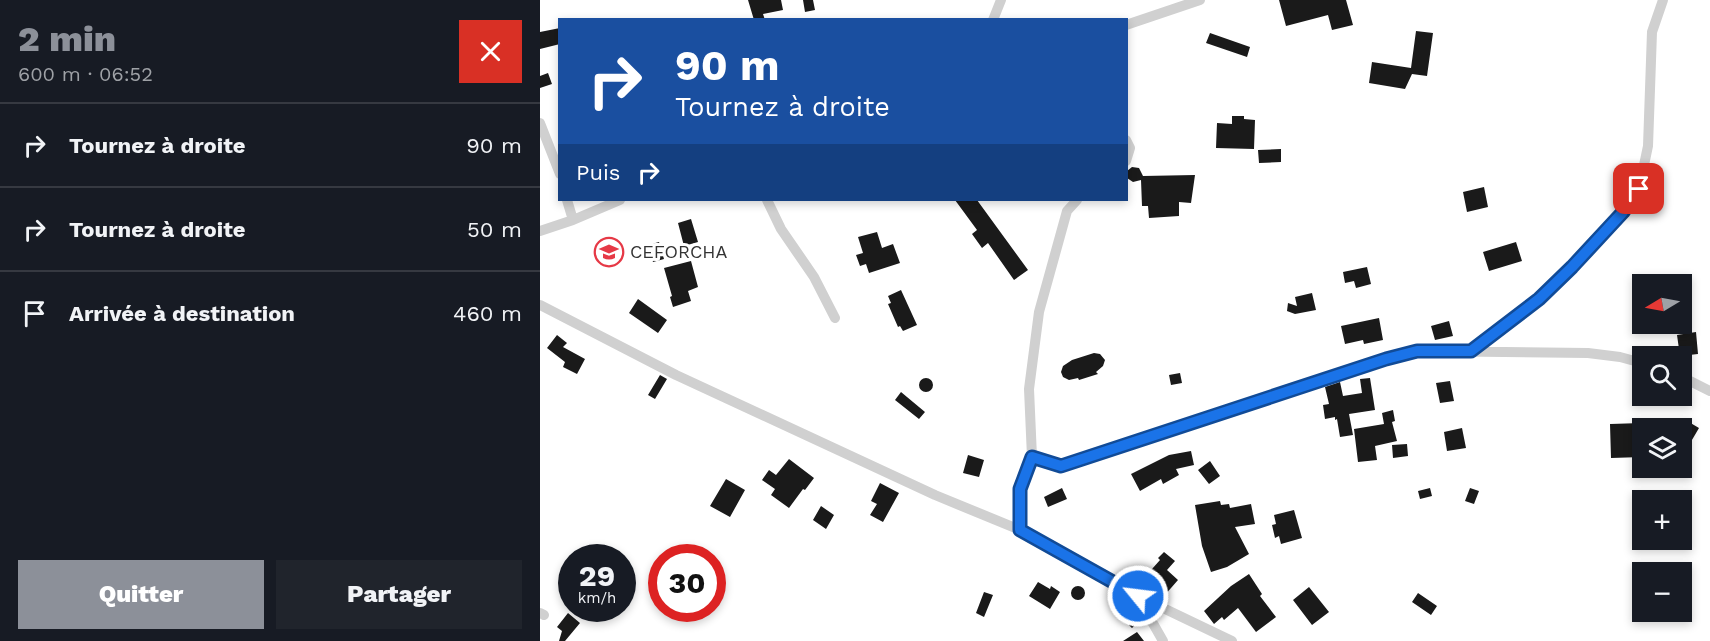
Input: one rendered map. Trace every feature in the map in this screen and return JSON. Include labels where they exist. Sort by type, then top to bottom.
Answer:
[{"type":"street","points":[[994,18],[1001,0]]},
{"type":"street","points":[[1128,24],[1200,0]]},
{"type":"street","points":[[1471,351],[1539,299],[1623,212],[1639,189],[1648,146],[1652,32],[1663,0]]},
{"type":"street","points":[[540,123],[558,169]]},
{"type":"street","points":[[567,201],[573,220]]},
{"type":"street","points":[[540,231],[618,201]]},
{"type":"street","points":[[767,201],[781,229],[814,277],[836,318]]},
{"type":"street","points":[[1020,530],[1020,489],[1032,457],[1029,389],[1039,312],[1067,211],[1076,201]]},
{"type":"street","points":[[540,305],[675,375],[935,495],[1020,530],[1138,596],[1232,641]]},
{"type":"street","points":[[1032,457],[1061,466],[1386,359],[1417,351],[1588,353],[1632,360]]},
{"type":"street","points":[[1692,382],[1710,392]]},
{"type":"street","points":[[1138,596],[1164,641]]},
{"type":"building","points":[[748,0],[781,0],[783,10],[763,14],[764,18],[753,18]]},
{"type":"building","points":[[803,0],[813,0],[815,10],[805,12]]},
{"type":"building","points":[[1279,0],[1346,0],[1353,25],[1332,30],[1328,15],[1286,26]]},
{"type":"building","points":[[558,28],[558,44],[540,49],[540,32]]},
{"type":"building","points":[[1416,31],[1433,33],[1427,76],[1412,74],[1405,89],[1369,83],[1372,62],[1411,68]]},
{"type":"building","points":[[1210,33],[1250,47],[1247,57],[1206,43]]},
{"type":"building","points":[[548,73],[552,84],[540,88],[540,76]]},
{"type":"building","points":[[1232,116],[1244,116],[1244,119],[1255,120],[1254,149],[1216,148],[1217,123],[1232,124]]},
{"type":"building","points":[[1281,149],[1281,162],[1259,163],[1258,150]]},
{"type":"building","points":[[1132,167],[1139,168],[1143,176],[1195,175],[1191,203],[1179,202],[1179,216],[1149,218],[1148,206],[1142,206],[1141,180],[1133,182],[1128,179],[1128,170]]},
{"type":"building","points":[[1484,187],[1488,207],[1467,212],[1463,192]]},
{"type":"building","points":[[956,201],[978,201],[1028,270],[1014,280],[988,243],[982,248],[972,234],[977,230]]},
{"type":"building","points":[[691,219],[698,242],[684,246],[678,223]]},
{"type":"building","points":[[877,232],[882,248],[893,244],[900,263],[869,273],[866,264],[860,266],[856,255],[863,253],[858,237]]},
{"type":"building","points":[[609,242],[617,255],[608,261],[600,248]]},
{"type":"building","points":[[659,242],[664,259],[653,262],[648,245]]},
{"type":"building","points":[[1516,242],[1522,261],[1489,271],[1483,252]]},
{"type":"building","points":[[691,261],[698,287],[688,291],[691,301],[673,307],[664,268]]},
{"type":"building","points":[[1367,267],[1371,284],[1356,288],[1354,281],[1345,283],[1343,272]]},
{"type":"building","points":[[901,290],[917,325],[903,331],[900,326],[898,327],[888,304],[891,303],[888,296]]},
{"type":"building","points":[[1312,293],[1316,310],[1295,314],[1287,311],[1288,303],[1297,306],[1295,297]]},
{"type":"building","points":[[638,299],[667,320],[658,333],[629,313]]},
{"type":"building","points":[[1379,318],[1383,340],[1364,344],[1363,340],[1345,344],[1341,326]]},
{"type":"building","points":[[1449,321],[1453,336],[1435,340],[1431,326]]},
{"type":"building","points":[[1696,332],[1698,354],[1692,355],[1692,346],[1679,346],[1677,335]]},
{"type":"building","points":[[557,335],[567,343],[563,347],[585,359],[577,374],[563,367],[565,362],[547,348]]},
{"type":"building","points":[[1094,353],[1100,354],[1105,360],[1103,366],[1096,372],[1098,374],[1079,380],[1078,378],[1069,380],[1063,377],[1061,372],[1063,366],[1072,360]]},
{"type":"building","points":[[1180,373],[1182,383],[1171,385],[1169,375]]},
{"type":"building","points":[[660,375],[667,379],[655,399],[648,395]]},
{"type":"building","points":[[923,378],[929,378],[933,385],[929,392],[923,392],[919,388],[919,382]]},
{"type":"building","points":[[1370,378],[1375,410],[1349,414],[1353,435],[1340,437],[1337,419],[1335,420],[1335,417],[1325,419],[1323,405],[1329,404],[1325,387],[1340,382],[1343,396],[1362,393],[1360,379]]},
{"type":"building","points":[[1450,381],[1454,401],[1440,403],[1436,383]]},
{"type":"building","points":[[901,392],[925,412],[919,419],[895,400]]},
{"type":"building","points":[[1393,410],[1395,421],[1392,422],[1397,441],[1375,446],[1377,460],[1358,462],[1354,429],[1384,424],[1382,413]]},
{"type":"building","points":[[1632,423],[1632,457],[1611,458],[1610,424]]},
{"type":"building","points":[[1692,424],[1699,428],[1692,440]]},
{"type":"building","points":[[1462,428],[1466,448],[1447,451],[1444,432]]},
{"type":"building","points":[[1407,444],[1408,456],[1393,458],[1392,445]]},
{"type":"building","points":[[1191,451],[1194,465],[1176,469],[1179,475],[1163,484],[1161,479],[1140,491],[1131,474],[1169,455]]},
{"type":"building","points":[[968,455],[984,460],[979,477],[963,473]]},
{"type":"building","points":[[789,459],[814,478],[789,508],[771,495],[775,489],[762,480],[769,470],[776,475]]},
{"type":"building","points":[[1210,461],[1220,476],[1209,484],[1198,470]]},
{"type":"building","points":[[726,479],[745,490],[730,517],[710,506]]},
{"type":"building","points":[[880,483],[899,493],[883,522],[870,515],[877,504],[871,501]]},
{"type":"building","points":[[1062,488],[1067,499],[1048,507],[1044,497]]},
{"type":"building","points":[[1430,488],[1432,496],[1420,499],[1418,491]]},
{"type":"building","points":[[1470,488],[1479,491],[1474,504],[1465,501]]},
{"type":"building","points":[[1220,501],[1221,505],[1229,504],[1230,508],[1251,504],[1255,524],[1235,527],[1249,554],[1227,567],[1211,572],[1202,546],[1195,505]]},
{"type":"building","points":[[821,506],[834,515],[826,529],[813,520]]},
{"type":"building","points":[[1294,510],[1302,538],[1281,544],[1279,536],[1275,538],[1272,525],[1276,524],[1274,515]]},
{"type":"building","points":[[1164,552],[1175,561],[1167,570],[1178,580],[1164,596],[1144,578]]},
{"type":"building","points":[[1249,574],[1262,594],[1260,596],[1276,617],[1256,632],[1238,608],[1224,620],[1222,617],[1214,624],[1204,611],[1231,586]]},
{"type":"building","points":[[1038,582],[1060,592],[1050,609],[1029,596]]},
{"type":"building","points":[[1075,586],[1081,586],[1085,593],[1081,600],[1075,600],[1071,596],[1071,590]]},
{"type":"building","points":[[1309,587],[1329,612],[1312,625],[1293,600]]},
{"type":"building","points":[[984,592],[993,595],[984,617],[976,613]]},
{"type":"building","points":[[1418,593],[1437,606],[1431,615],[1412,602]]},
{"type":"building","points":[[1124,603],[1141,619],[1132,628],[1116,613]]},
{"type":"building","points":[[561,622],[580,623],[565,641],[559,641],[562,631],[557,627]]},
{"type":"building","points":[[1137,632],[1144,641],[1123,641]]},
{"type":"place","name":"CEFORCHA","points":[[609,252]]},
{"type":"route","points":[[1138,596],[1020,530],[1020,489],[1032,457],[1061,466],[1386,359],[1417,351],[1471,351],[1539,299],[1623,212],[1639,189]]}]
